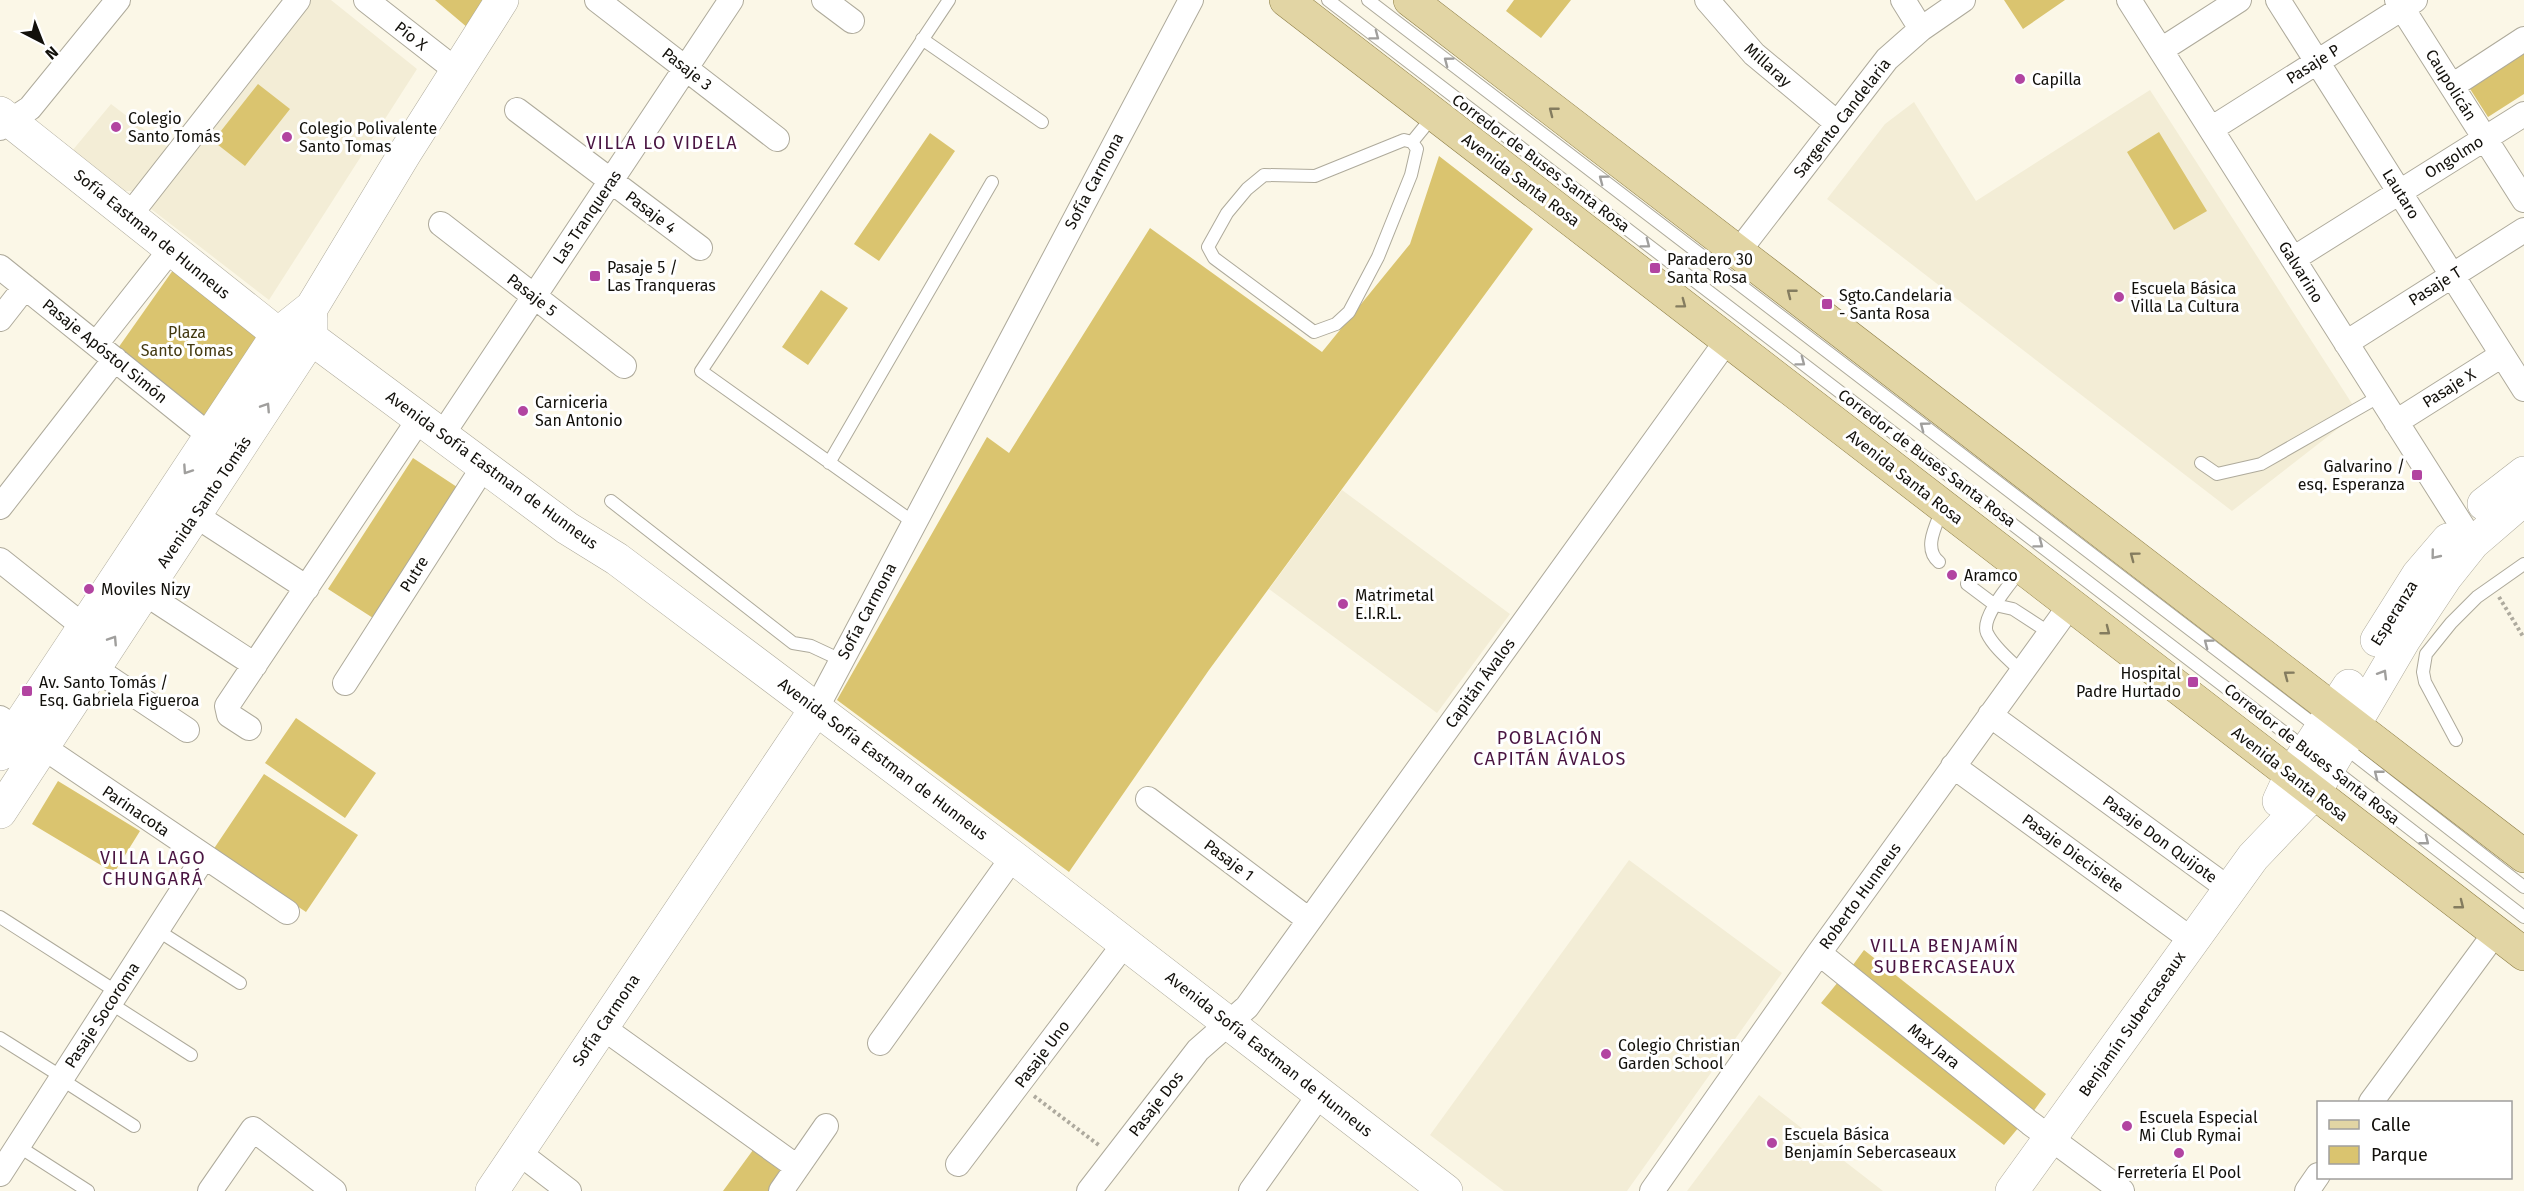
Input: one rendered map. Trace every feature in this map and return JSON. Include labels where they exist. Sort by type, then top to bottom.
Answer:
[{"type":"main road","name":"Avenida Santa Rosa","points":[[1286,0],[2071,604],[2324,749],[2524,856]]},
{"type":"main road","name":"Avenida Santa Rosa","points":[[1410,0],[1888,367],[2324,749],[2496,932],[2524,954]]},
{"type":"street","points":[[4,121],[30,108],[118,0]]},
{"type":"street","points":[[129,216],[298,0]]},
{"type":"street","name":"Pío X","points":[[366,0],[457,71]]},
{"type":"street","name":"Avenida Santo Tomás","points":[[0,812],[195,515],[311,323],[457,71],[502,0]]},
{"type":"street","name":"Pasaje 3","points":[[597,0],[777,139]]},
{"type":"street","name":"Las Tranqueras","points":[[249,728],[229,715],[227,706],[307,588],[534,296],[731,0]]},
{"type":"street","points":[[824,0],[852,21]]},
{"type":"street","name":"Sofía Carmona","points":[[492,1191],[816,709],[1191,0]]},
{"type":"street","name":"Millaray","points":[[1707,0],[1754,54],[1837,123]]},
{"type":"street","points":[[1903,0],[1921,29]]},
{"type":"street","name":"Sargento Candelaria","points":[[1738,252],[1887,59],[1921,29],[1963,0]]},
{"type":"street","name":"Galvarino","points":[[2129,0],[2467,534]]},
{"type":"street","points":[[2161,50],[2239,0]]},
{"type":"street","name":"Lautaro","points":[[2278,0],[2524,389]]},
{"type":"street","name":"Pasaje P","points":[[2211,129],[2405,3]]},
{"type":"street","name":"Caupolicán","points":[[2405,3],[2452,86],[2524,200]]},
{"type":"street","points":[[2452,86],[2524,39]]},
{"type":"street","name":"Pasaje 4","points":[[517,110],[700,248]]},
{"type":"street","name":"Ongolmo","points":[[2293,259],[2524,114]]},
{"type":"street","name":"Sofía Eastman de Hunneus","points":[[4,121],[278,334],[311,323]]},
{"type":"street","name":"Pasaje 5","points":[[441,224],[624,366]]},
{"type":"street","name":"Pasaje T","points":[[2346,343],[2524,230]]},
{"type":"street","points":[[96,344],[171,249]]},
{"type":"street","name":"Pasaje Apóstol Simón","points":[[0,267],[210,436]]},
{"type":"street","points":[[0,319],[25,287]]},
{"type":"street","name":"Avenida Sofía Eastman de Hunneus","points":[[311,323],[431,427],[567,528],[617,559],[1013,857],[1446,1191]]},
{"type":"street","name":"Avenida Santo Tomás","points":[[5,734],[83,626],[278,334]]},
{"type":"street","name":"Capitán Ávalos","points":[[1229,1023],[1247,1007],[1728,339]]},
{"type":"street","name":"Pasaje X","points":[[2396,422],[2502,355]]},
{"type":"street","points":[[0,507],[115,359]]},
{"type":"street","name":"Putre","points":[[345,683],[484,466]]},
{"type":"street","name":"Esperanza","points":[[2324,749],[2425,605],[2467,534],[2495,495],[2524,473]]},
{"type":"street","name":"Esperanza","points":[[2467,534],[2524,499]]},
{"type":"street","points":[[195,515],[307,588]]},
{"type":"street","points":[[0,560],[83,626]]},
{"type":"street","points":[[143,592],[255,665]]},
{"type":"street","name":"Roberto Hunneus","points":[[1653,1191],[1819,953],[2071,604]]},
{"type":"street","points":[[94,669],[187,730]]},
{"type":"street","name":"Pasaje Don Quijote","points":[[1990,715],[2229,889]]},
{"type":"street","name":"Parinacota","points":[[5,734],[42,748],[287,912]]},
{"type":"street","name":"Benjamín Subercaseaux","points":[[2012,1191],[2253,857],[2324,749]]},
{"type":"street","name":"Pasaje Diecisiete","points":[[1953,766],[2192,939]]},
{"type":"street","name":"Pasaje 1","points":[[1148,799],[1309,920]]},
{"type":"street","name":"Pasaje Socoroma","points":[[7,1159],[62,1078],[204,857]]},
{"type":"street","points":[[880,1043],[1013,857]]},
{"type":"street","points":[[2372,1101],[2496,932]]},
{"type":"street","name":"Pasaje Uno","points":[[958,1164],[1125,943]]},
{"type":"street","name":"Max Jara","points":[[1819,953],[2051,1138],[2122,1191]]},
{"type":"street","name":"Pasaje Dos","points":[[1089,1191],[1198,1050],[1229,1023]]},
{"type":"street","points":[[602,1027],[797,1167]]},
{"type":"street","points":[[1251,1191],[1320,1094]]},
{"type":"street","points":[[781,1191],[826,1126]]},
{"type":"street","points":[[210,1191],[253,1129],[334,1191]]},
{"type":"street","points":[[518,1152],[569,1191]]},
{"type":"street","points":[[2307,1191],[2317,1178]]},
{"type":"lane","points":[[913,522],[701,371],[948,0]]},
{"type":"lane","name":"Corredor de Buses Santa Rosa","points":[[1328,0],[2324,749],[2524,887]]},
{"type":"lane","name":"Corredor de Buses Santa Rosa","points":[[1368,0],[2038,512],[2524,917]]},
{"type":"lane","points":[[922,39],[1042,122]]},
{"type":"lane","points":[[1412,142],[1435,114]]},
{"type":"lane","points":[[1404,140],[1412,142],[1417,149],[1411,175],[1378,257],[1349,312],[1325,329],[1314,332],[1214,258],[1208,247],[1227,213],[1246,189],[1264,175],[1316,176],[1404,140]]},
{"type":"lane","points":[[829,463],[992,182]]},
{"type":"lane","points":[[1888,367],[1935,418],[2038,512]]},
{"type":"lane","points":[[2201,463],[2217,474],[2261,464],[2380,396]]},
{"type":"lane","points":[[611,501],[793,643],[811,646],[842,660]]},
{"type":"lane","points":[[1939,562],[1931,553],[1930,544],[1943,506]]},
{"type":"lane","points":[[2456,740],[2425,682],[2424,662],[2430,647],[2463,609],[2524,564]]},
{"type":"lane","points":[[2022,567],[1987,617],[1986,632],[2022,672]]},
{"type":"lane","points":[[1967,584],[1995,605],[2013,609],[2050,633]]},
{"type":"lane","points":[[0,917],[191,1055]]},
{"type":"lane","points":[[157,930],[240,983]]},
{"type":"lane","points":[[0,1038],[134,1126]]},
{"type":"lane","points":[[7,1159],[88,1191]]},
{"type":"path","points":[[2492,586],[2524,639]]},
{"type":"path","points":[[1018,1084],[1115,1157]]},
{"type":"shaded area","name":"Colegio Polivalente Santo Tomas","points":[[310,0],[331,0],[417,69],[269,300],[146,205]]},
{"type":"shaded area","name":"Escuela Básica Villa La Cultura","points":[[2150,90],[2358,413],[2232,511],[1827,199],[1885,124],[1914,102],[1976,201]]},
{"type":"shaded area","name":"Colegio Santo Tomás","points":[[111,104],[171,150],[136,191],[122,191],[72,151]]},
{"type":"shaded area","points":[[1342,490],[1510,614],[1437,713],[1269,589]]},
{"type":"shaded area","name":"Colegio Christian Garden School","points":[[1629,860],[1782,973],[1627,1191],[1504,1191],[1430,1135]]},
{"type":"shaded area","name":"Escuela Básica Benjamín Sebercaseaux","points":[[1759,1095],[1883,1191],[1687,1191]]},
{"type":"green space","points":[[435,0],[486,0],[468,28]]},
{"type":"green space","points":[[1514,0],[1571,0],[1541,38],[1506,11]]},
{"type":"green space","points":[[2004,0],[2065,0],[2023,29]]},
{"type":"green space","points":[[2524,42],[2524,94],[2488,117],[2465,81]]},
{"type":"green space","points":[[258,84],[290,109],[245,166],[213,141]]},
{"type":"green space","points":[[2159,132],[2207,211],[2174,230],[2127,152]]},
{"type":"green space","points":[[930,133],[955,151],[879,261],[854,244]]},
{"type":"green space","points":[[1439,156],[1533,229],[1209,670],[1069,872],[837,700],[987,437],[1009,453],[1150,228],[1322,352],[1410,244]]},
{"type":"green space","name":"Plaza Santo Tomas","points":[[178,263],[262,338],[205,423],[116,351]]},
{"type":"green space","points":[[821,290],[848,308],[808,365],[782,347]]},
{"type":"green space","points":[[413,458],[457,487],[373,618],[328,589]]},
{"type":"green space","points":[[296,718],[376,773],[345,818],[265,763]]},
{"type":"green space","points":[[264,774],[358,835],[306,912],[213,850]]},
{"type":"green space","points":[[58,781],[140,831],[114,873],[32,824]]},
{"type":"green space","points":[[1864,950],[2046,1094],[2030,1116],[1850,969]]},
{"type":"green space","points":[[1838,982],[2019,1127],[2004,1145],[1821,1003]]},
{"type":"green space","points":[[753,1150],[782,1172],[769,1191],[723,1191]]},
{"type":"place","name":"Capilla","points":[[2020,79]]},
{"type":"place","name":"Colegio Santo Tomás","points":[[116,127]]},
{"type":"place","name":"Colegio Polivalente Santo Tomas","points":[[287,137]]},
{"type":"place","name":"Paradero 30 Santa Rosa","points":[[1655,268]]},
{"type":"place","name":"Pasaje 5 / Las Tranqueras","points":[[595,276]]},
{"type":"place","name":"Escuela Básica Villa La Cultura","points":[[2119,297]]},
{"type":"place","name":"Sgto.Candelaria - Santa Rosa","points":[[1827,304]]},
{"type":"place","name":"Carniceria San Antonio","points":[[523,411]]},
{"type":"place","name":"Galvarino / esq. Esperanza","points":[[2417,475]]},
{"type":"place","name":"Aramco","points":[[1952,575]]},
{"type":"place","name":"Moviles Nizy","points":[[89,589]]},
{"type":"place","name":"Matrimetal E.I.R.L.","points":[[1343,604]]},
{"type":"place","name":"Hospital Padre Hurtado","points":[[2193,682]]},
{"type":"place","name":"Av. Santo Tomás / Esq. Gabriela Figueroa","points":[[27,691]]},
{"type":"place","name":"Colegio Christian Garden School","points":[[1606,1054]]},
{"type":"place","name":"Escuela Especial Mi Club Rymai","points":[[2127,1126]]},
{"type":"place","name":"Escuela Básica Benjamín Sebercaseaux","points":[[1772,1143]]},
{"type":"place","name":"Ferretería El Pool","points":[[2179,1153]]},
{"type":"district","name":"VILLA LO VIDELA","points":[[662,143]]},
{"type":"district","name":"POBLACIÓN CAPITÁN ÁVALOS","points":[[1550,748]]},
{"type":"district","name":"VILLA LAGO CHUNGARÁ","points":[[153,868]]},
{"type":"district","name":"VILLA BENJAMÍN SUBERCASEAUX","points":[[1945,956]]}]
